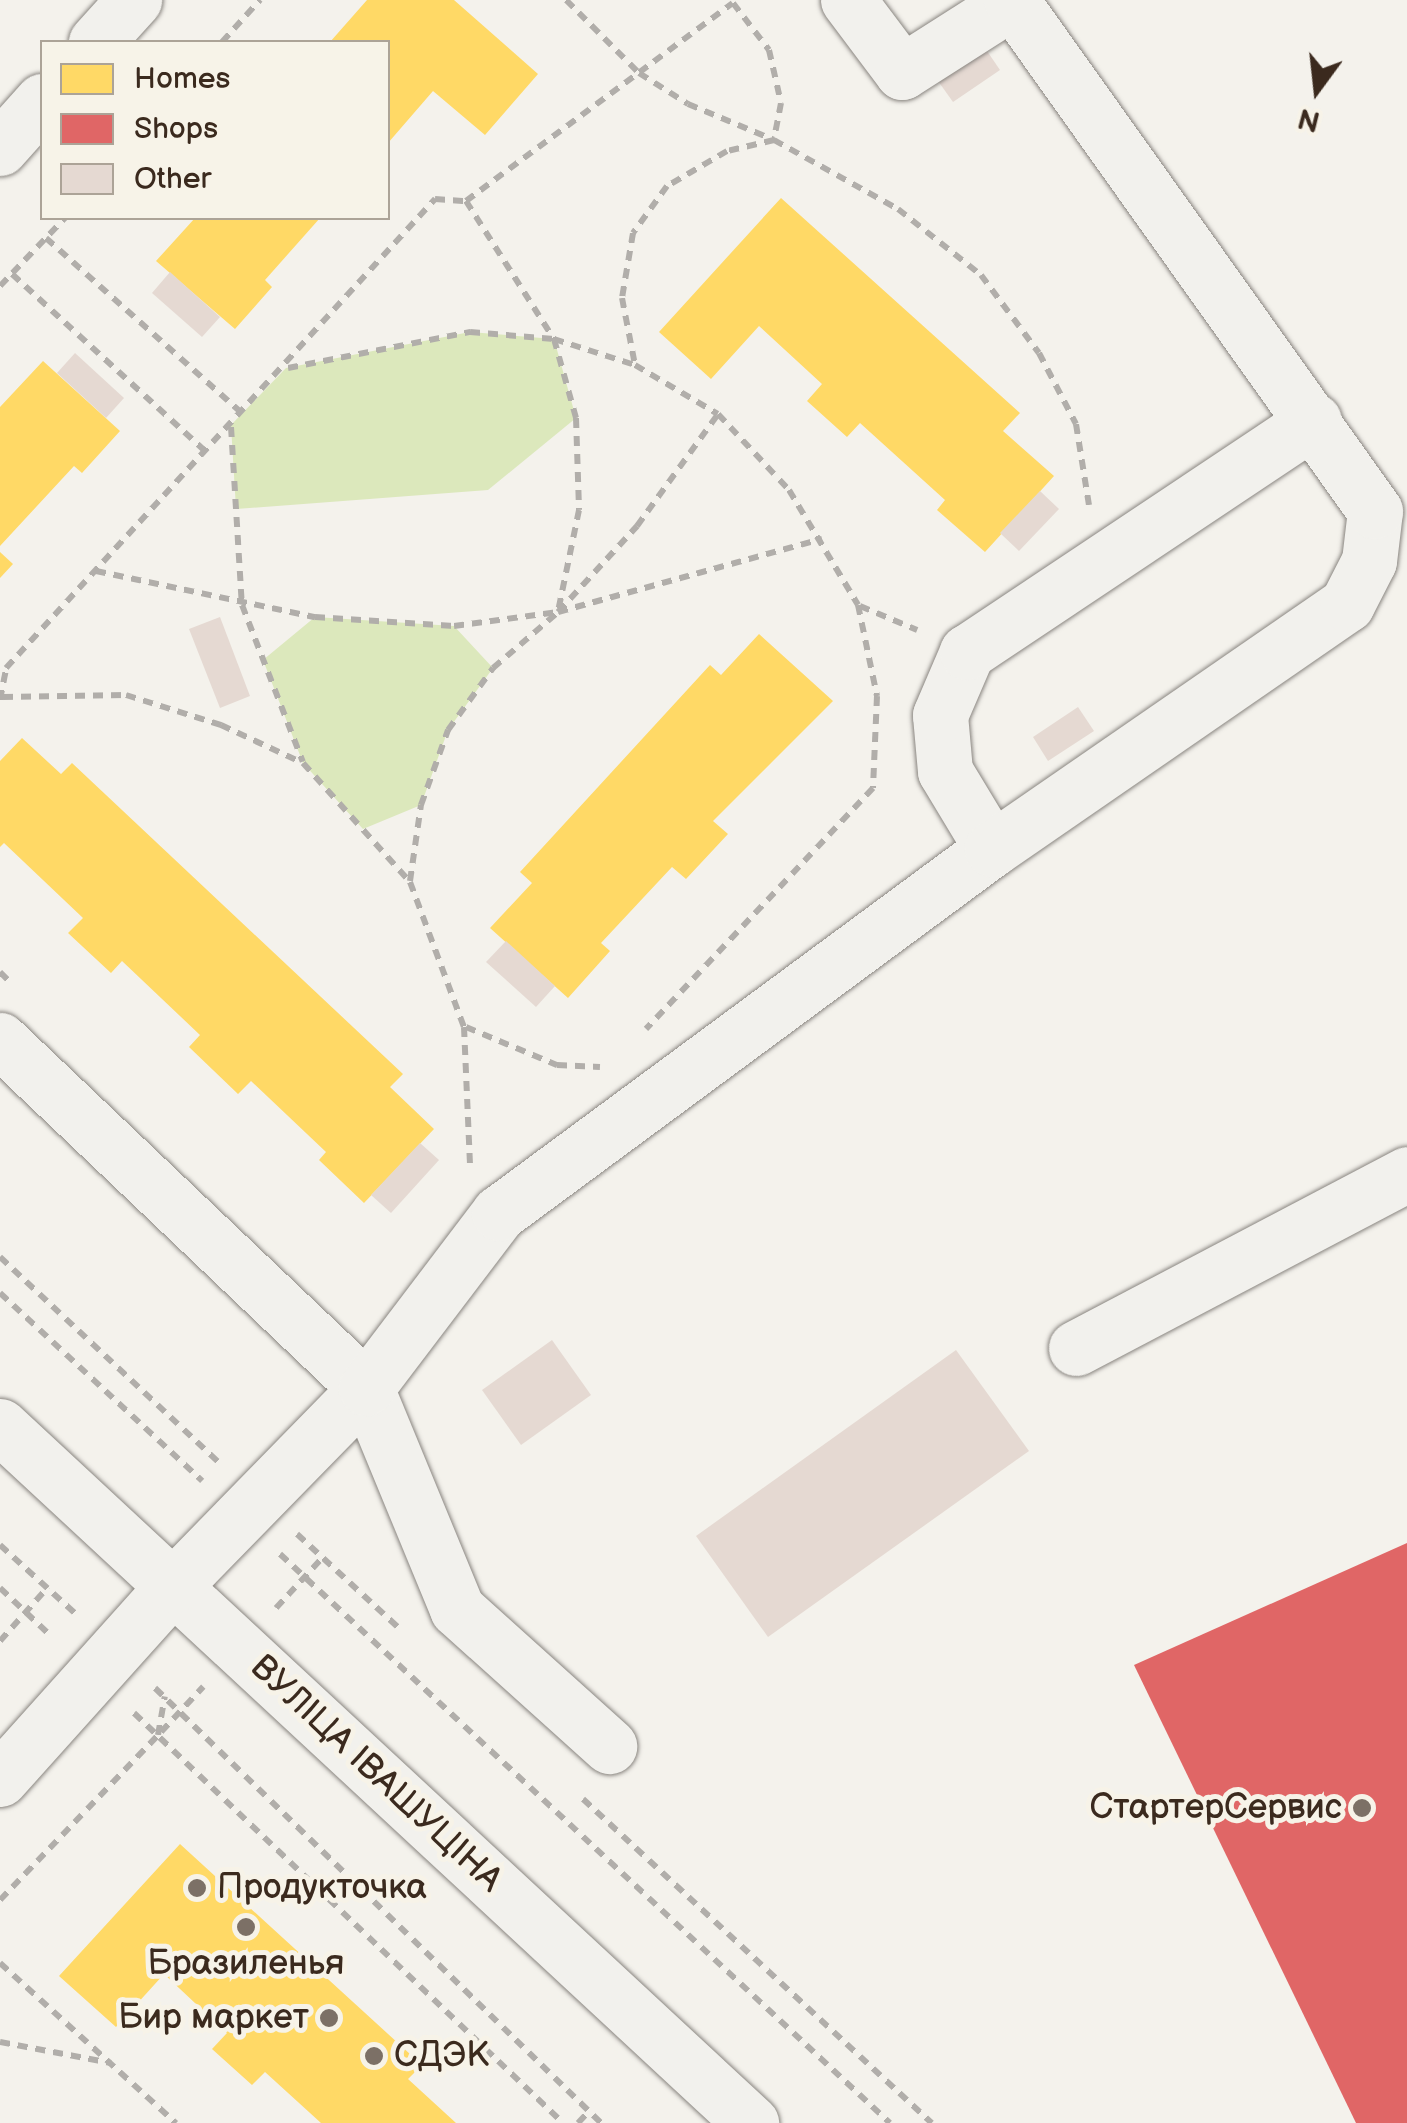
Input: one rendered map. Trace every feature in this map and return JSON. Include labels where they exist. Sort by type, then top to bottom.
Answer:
[{"type":"street","points":[[98,40],[134,0]]},
{"type":"street","points":[[0,1779],[174,1586],[366,1388],[499,1213],[992,848],[1347,604],[1370,561],[1375,510],[1011,1],[902,72],[848,0]]},
{"type":"street","points":[[0,148],[40,103]]},
{"type":"street","points":[[992,848],[945,770],[940,716],[967,652],[1314,421]]},
{"type":"street","points":[[0,1040],[366,1388],[457,1608],[609,1746]]},
{"type":"street","points":[[1076,1348],[1407,1174]]},
{"type":"street","name":"ВУЛІЦА ІВАШУЦІНА","points":[[0,1426],[751,2123]]},
{"type":"path","points":[[224,40],[260,0]]},
{"type":"path","points":[[566,0],[639,73],[688,104],[774,140],[898,209],[981,275],[1038,353],[1076,424],[1098,566]]},
{"type":"path","points":[[303,763],[220,724],[126,696],[1,698],[6,668],[286,368],[436,199],[466,201],[734,3],[770,50],[781,103],[774,140]]},
{"type":"path","points":[[635,365],[622,298],[633,233],[666,186],[728,152],[774,140]]},
{"type":"path","points":[[466,201],[554,339],[576,418],[579,510],[558,612]]},
{"type":"path","points":[[0,286],[63,220]]},
{"type":"path","points":[[46,238],[242,413]]},
{"type":"path","points":[[12,274],[206,452]]},
{"type":"path","points":[[286,368],[470,332],[554,339],[635,365],[718,414],[789,490],[822,539],[858,605],[877,696],[873,788],[637,1040]]},
{"type":"path","points":[[410,882],[421,805],[448,730],[493,668],[558,612],[637,526],[718,414]]},
{"type":"path","points":[[231,425],[242,605],[303,763],[410,882],[464,1026],[470,1183]]},
{"type":"path","points":[[96,571],[242,605],[380,625],[454,626],[558,612],[822,539]]},
{"type":"path","points":[[464,1026],[557,1065],[610,1068],[596,1079]]},
{"type":"path","points":[[0,1293],[206,1484],[224,1467]]},
{"type":"path","points":[[243,1518],[890,2123]]},
{"type":"path","points":[[0,1545],[48,1588],[158,1735],[563,2123]]},
{"type":"path","points":[[0,1588],[26,1612],[104,1665],[164,1696],[601,2123]]},
{"type":"path","points":[[0,1641],[48,1588]]},
{"type":"path","points":[[0,1900],[158,1735],[164,1696]]},
{"type":"path","points":[[0,1963],[176,2123]]},
{"type":"path","points":[[0,2042],[112,2063]]},
{"type":"path","points":[[578,2123],[589,2111]]},
{"type":"green space","points":[[470,332],[554,339],[576,418],[488,490],[236,509],[231,425],[286,368]]},
{"type":"green space","points":[[315,617],[454,626],[493,668],[448,730],[421,805],[363,829],[303,763],[263,660]]},
{"type":"building: Homes","points":[[367,0],[454,0],[538,74],[485,135],[433,91],[390,141],[390,40],[332,40]]},
{"type":"building: Homes","points":[[781,198],[1020,413],[1003,431],[1054,476],[985,552],[937,510],[945,500],[860,423],[847,437],[807,401],[822,384],[759,326],[711,379],[659,332]]},
{"type":"building: Homes","points":[[193,220],[318,220],[265,280],[272,287],[235,329],[156,261]]},
{"type":"building: Homes","points":[[43,361],[120,431],[82,473],[74,466],[0,546],[0,407]]},
{"type":"building: Homes","points":[[0,552],[13,564],[0,578]]},
{"type":"building: Homes","points":[[759,634],[833,701],[713,821],[728,834],[686,879],[672,867],[601,943],[610,951],[568,998],[490,928],[532,883],[520,872],[710,665],[721,675]]},
{"type":"building: Homes","points":[[22,738],[61,774],[72,763],[403,1074],[390,1087],[434,1129],[364,1203],[319,1160],[326,1152],[251,1081],[238,1094],[189,1047],[200,1035],[122,961],[111,973],[68,933],[83,918],[4,843],[0,847],[0,761]]},
{"type":"building: Homes","points":[[180,1844],[422,2065],[408,2079],[456,2123],[321,2123],[265,2072],[252,2085],[212,2049],[227,2033],[164,1974],[116,2027],[59,1976]]},
{"type":"building: Shops","points":[[1407,1543],[1407,2123],[1356,2123],[1134,1665]]},
{"type":"building: Other","points":[[985,48],[1000,70],[953,102],[938,81]]},
{"type":"building: Other","points":[[170,272],[220,317],[202,337],[152,293]]},
{"type":"building: Other","points":[[75,353],[124,398],[106,418],[57,373]]},
{"type":"building: Other","points":[[1040,491],[1059,509],[1019,551],[1000,533]]},
{"type":"building: Other","points":[[220,617],[250,696],[220,708],[189,629]]},
{"type":"building: Other","points":[[1078,707],[1094,731],[1048,761],[1033,737]]},
{"type":"building: Other","points":[[506,941],[555,986],[536,1007],[486,962]]},
{"type":"building: Other","points":[[420,1143],[439,1160],[391,1213],[371,1195]]},
{"type":"building: Other","points":[[552,1340],[591,1395],[521,1445],[482,1390]]},
{"type":"building: Other","points":[[956,1350],[1029,1451],[768,1637],[696,1536]]},
{"type":"place","name":"СтартерСервис","points":[[1362,1808]]},
{"type":"place","name":"Продукточка","points":[[197,1888]]},
{"type":"place","name":"Бразиленья","points":[[246,1927]]},
{"type":"place","name":"Бир маркет","points":[[329,2018]]},
{"type":"place","name":"СДЭК","points":[[374,2056]]}]
